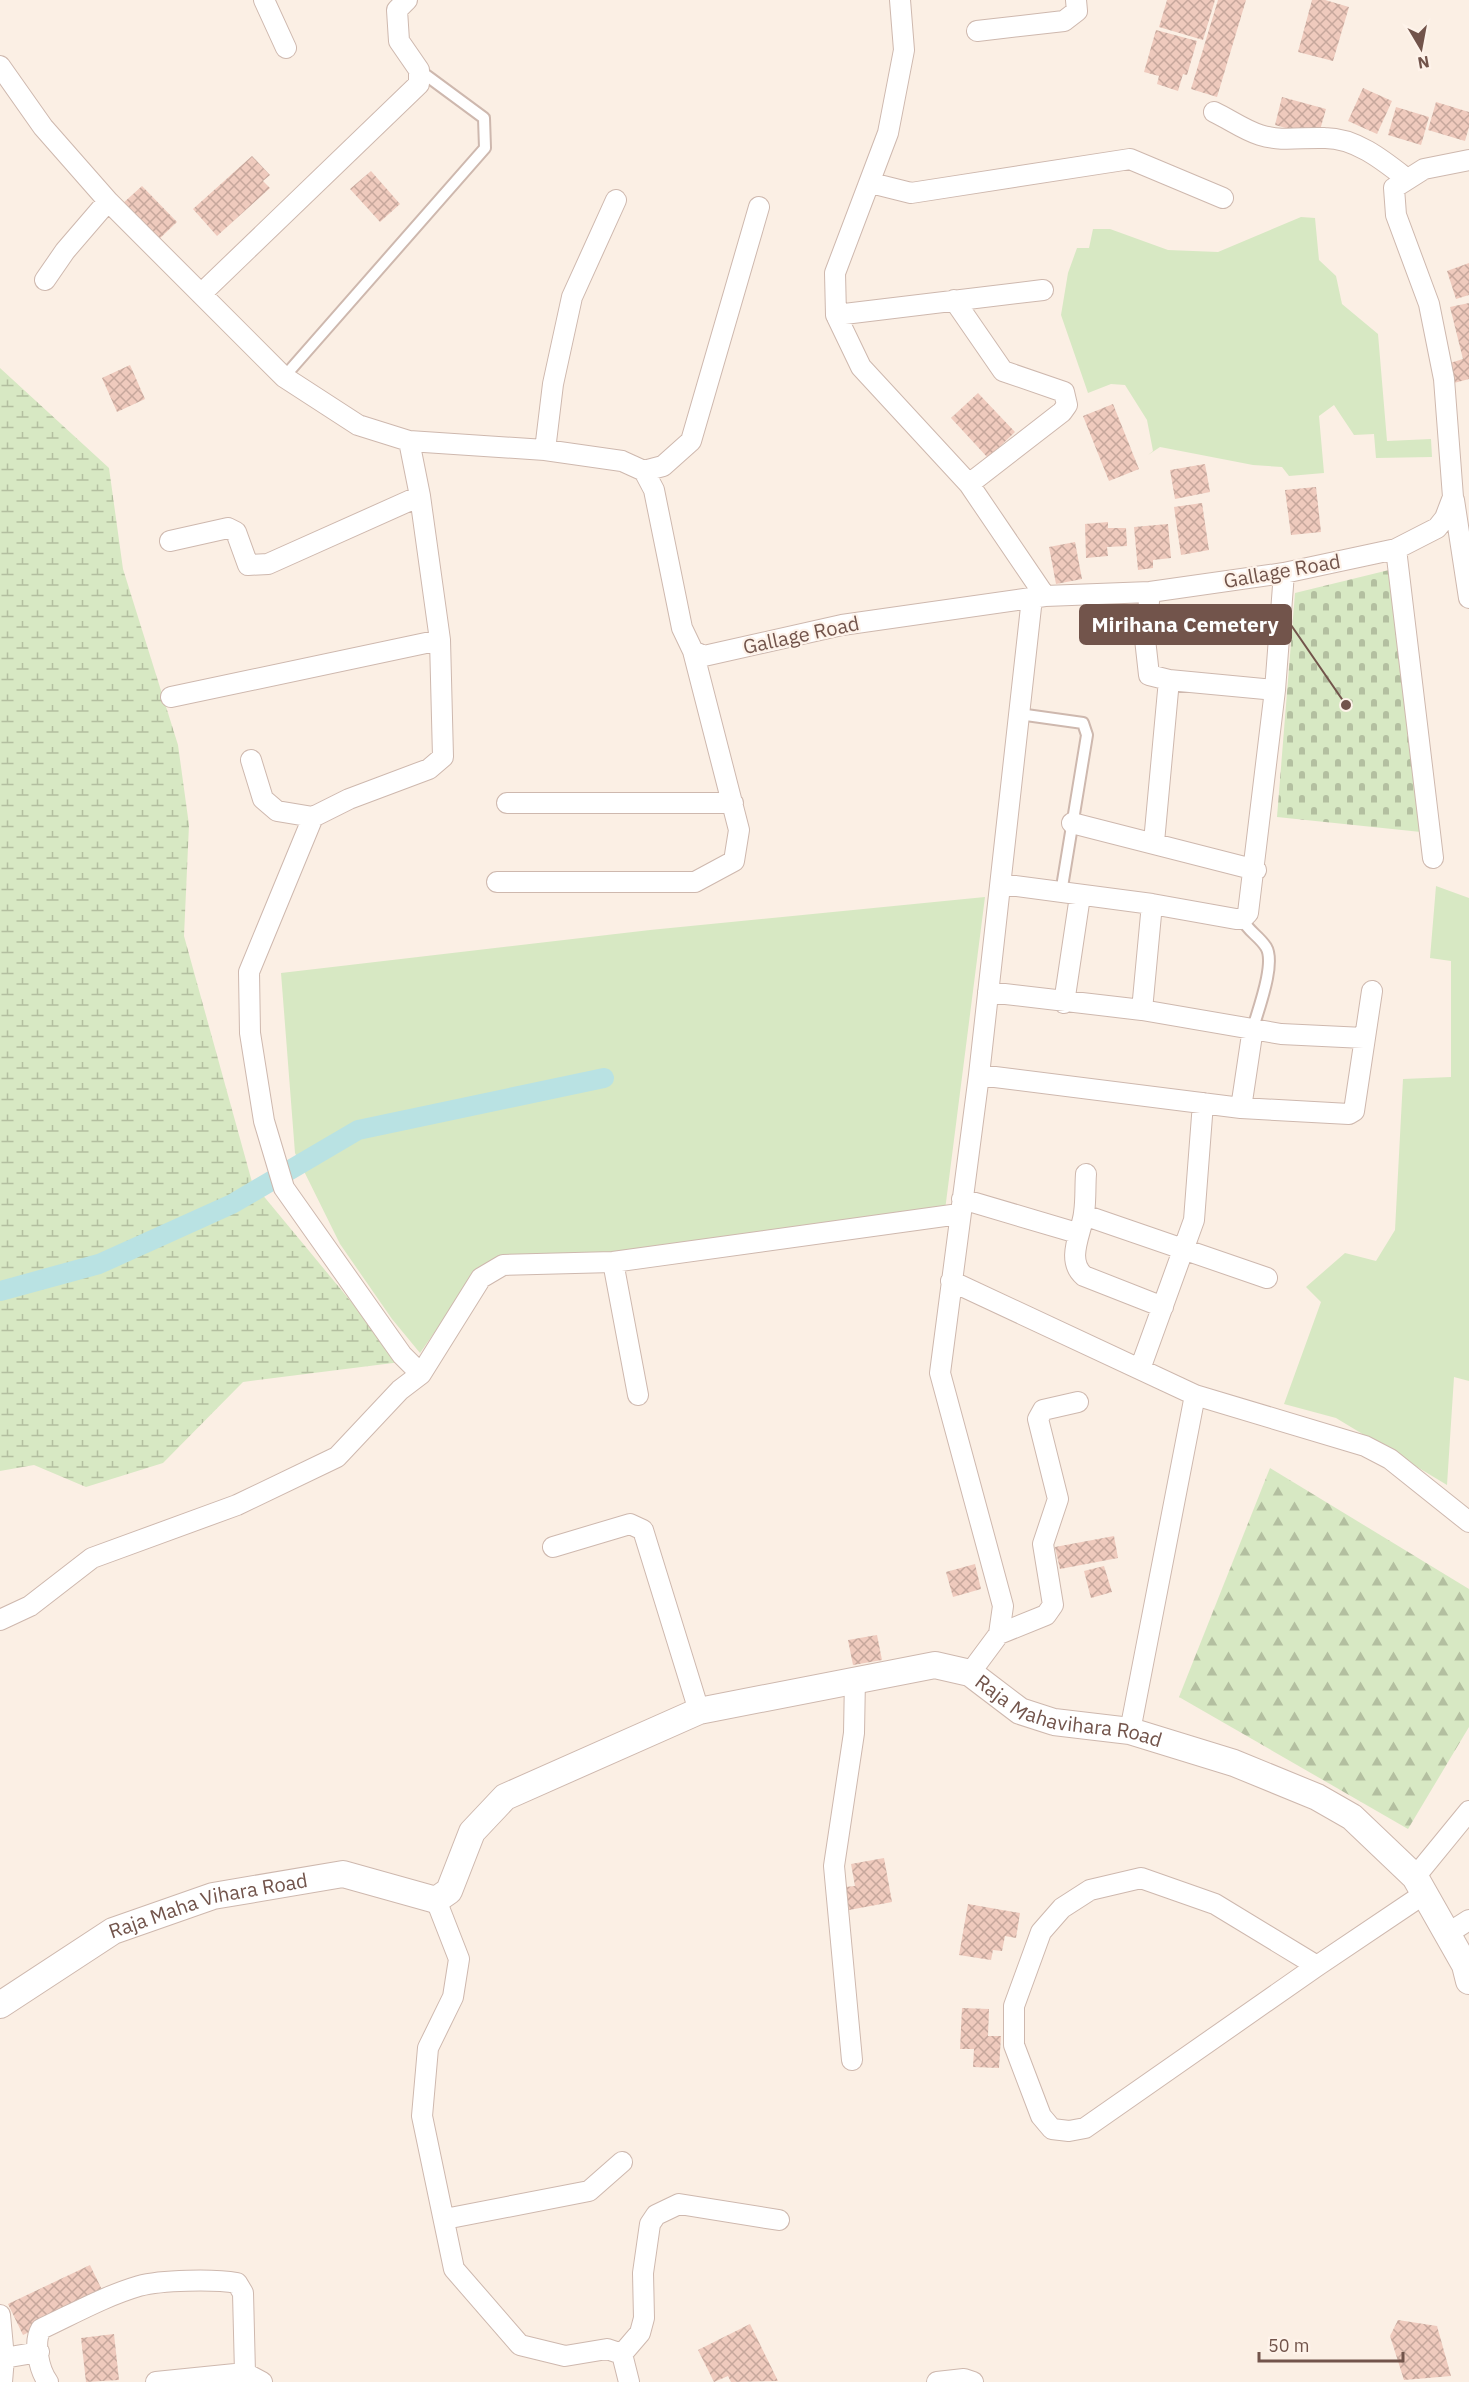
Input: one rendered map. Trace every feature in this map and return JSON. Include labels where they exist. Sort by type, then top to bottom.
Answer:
[{"type":"street","points":[[264,0],[285,48]]},
{"type":"street","points":[[201,294],[407,99],[419,84],[419,70],[399,41],[397,10],[407,0]]},
{"type":"street","points":[[900,0],[904,50],[888,133],[871,183],[835,273],[836,315],[861,367],[969,484],[1038,597],[1019,714],[979,1075],[940,1372],[1003,1606],[999,1634],[970,1673]]},
{"type":"street","points":[[977,31],[1064,21],[1077,11],[1076,0]]},
{"type":"street","points":[[0,66],[43,127],[108,201],[284,377],[358,425],[409,441],[545,450],[622,461],[644,471],[654,490],[682,628],[693,651],[733,804],[739,830],[734,861],[695,882],[497,882]]},
{"type":"street","points":[[1214,112],[1259,135],[1284,140],[1327,138],[1359,147],[1376,155],[1407,179],[1424,169],[1469,160]]},
{"type":"street","points":[[871,183],[911,193],[1130,159],[1223,198]]},
{"type":"street","name":"Gallage Road","points":[[693,651],[704,656],[842,625],[1038,597],[1150,592],[1284,573],[1396,549],[1437,528],[1445,518],[1453,497],[1444,379],[1429,304],[1396,215],[1394,188],[1407,179]]},
{"type":"street","points":[[545,450],[553,384],[572,297],[616,200]]},
{"type":"street","points":[[45,280],[65,251],[108,201]]},
{"type":"street","points":[[644,471],[663,466],[691,441],[759,207]]},
{"type":"street","points":[[836,315],[1043,290]]},
{"type":"street","points":[[954,300],[1003,371],[1064,392],[1067,405],[1062,412],[969,484]]},
{"type":"street","points":[[251,760],[263,799],[277,811],[313,817],[349,799],[429,769],[443,757],[440,640],[420,496],[409,441]]},
{"type":"street","points":[[170,541],[228,528],[236,532],[248,565],[268,564],[420,496]]},
{"type":"street","points":[[1453,497],[1469,598]]},
{"type":"street","points":[[1396,549],[1433,858]]},
{"type":"street","points":[[1001,884],[1152,904],[1242,919],[1248,913],[1256,870],[1275,690],[1284,573]]},
{"type":"street","points":[[1150,592],[1145,639],[1149,675],[1169,680],[1275,690]]},
{"type":"street","points":[[171,697],[440,640]]},
{"type":"street","points":[[1154,842],[1169,680]]},
{"type":"street","points":[[507,803],[733,804]]},
{"type":"street","points":[[313,817],[249,972],[250,1033],[264,1121],[284,1188],[402,1355],[421,1374]]},
{"type":"street","points":[[1072,823],[1154,842],[1256,870]]},
{"type":"street","points":[[1064,1003],[1070,894]]},
{"type":"street","points":[[1142,1010],[1152,904]]},
{"type":"street","points":[[979,1075],[1241,1108],[1349,1114],[1354,1111],[1372,991]]},
{"type":"street","points":[[988,992],[1064,1003],[1142,1010],[1281,1034],[1364,1038]]},
{"type":"street","points":[[1241,1108],[1253,1029]]},
{"type":"street","points":[[1140,1369],[1194,1220],[1203,1103]]},
{"type":"street","points":[[1086,1174],[1076,1265],[1078,1271],[1084,1276],[1163,1307]]},
{"type":"street","points":[[0,1620],[30,1606],[92,1558],[237,1505],[337,1457],[400,1390],[421,1374],[481,1278],[503,1265],[613,1262],[961,1206],[1081,1224],[1185,1250],[1267,1278]]},
{"type":"street","points":[[613,1262],[638,1395]]},
{"type":"street","points":[[951,1281],[1195,1395],[1365,1446],[1390,1459],[1469,1522]]},
{"type":"street","points":[[1130,1731],[1195,1395]]},
{"type":"street","points":[[999,1634],[1046,1615],[1053,1605],[1043,1544],[1058,1499],[1038,1419],[1043,1410],[1078,1402]]},
{"type":"street","points":[[553,1547],[630,1524],[643,1530],[699,1711]]},
{"type":"street","name":"Raja Mahavihara Road","points":[[436,1900],[449,1891],[472,1832],[505,1797],[699,1711],[855,1678],[935,1665],[970,1673],[1020,1711],[1054,1722],[1130,1731],[1234,1763],[1317,1797],[1352,1817],[1419,1886],[1465,1965],[1469,1981]]},
{"type":"street","points":[[852,2060],[834,1866],[854,1733],[855,1678]]},
{"type":"street","points":[[1317,1966],[1215,1904],[1141,1878],[1090,1890],[1062,1908],[1041,1932],[1014,2006],[1014,2045],[1041,2116],[1052,2129],[1069,2132],[1085,2128],[1317,1966],[1419,1886],[1469,1811]]},
{"type":"street","name":"Raja Maha Vihara Road","points":[[0,2005],[113,1931],[213,1896],[343,1874],[436,1900]]},
{"type":"street","points":[[436,1900],[459,1959],[453,1997],[428,2048],[422,2116],[454,2269],[520,2344],[565,2356],[607,2349],[622,2354]]},
{"type":"street","points":[[1447,1934],[1469,1920]]},
{"type":"street","points":[[445,2220],[589,2191],[622,2162]]},
{"type":"street","points":[[622,2354],[640,2333],[644,2319],[643,2273],[650,2224],[656,2215],[679,2204],[779,2220]]},
{"type":"street","points":[[48,2382],[43,2375],[39,2352],[38,2335],[41,2329],[99,2301],[141,2285],[220,2280],[241,2286],[253,2377],[156,2382]]},
{"type":"street","points":[[0,2315],[4,2358],[2,2382]]},
{"type":"street","points":[[4,2358],[39,2352]]},
{"type":"street","points":[[622,2354],[628,2382]]},
{"type":"street","points":[[937,2382],[964,2379],[973,2382]]},
{"type":"lane","points":[[284,377],[485,147],[484,118],[419,70]]},
{"type":"lane","points":[[1019,714],[1083,723],[1087,735],[1072,823],[1070,894]]},
{"type":"lane","points":[[1242,919],[1246,928],[1266,948],[1270,962],[1253,1029]]},
{"type":"green space","points":[[1301,217],[1315,218],[1319,260],[1336,276],[1342,304],[1378,334],[1387,441],[1431,439],[1432,457],[1376,458],[1374,434],[1354,435],[1334,405],[1319,416],[1324,473],[1289,476],[1282,467],[1253,465],[1160,447],[1148,455],[1153,451],[1147,420],[1125,385],[1111,384],[1088,393],[1061,315],[1068,273],[1077,248],[1089,248],[1093,229],[1110,229],[1168,250],[1218,252]]},
{"type":"green space","points":[[0,368],[109,468],[123,569],[178,745],[189,825],[184,936],[252,1182],[401,1362],[243,1382],[163,1463],[86,1487],[34,1465],[0,1471]]},
{"type":"green space","points":[[1389,570],[1421,832],[1277,817],[1295,593]]},
{"type":"green space","points":[[1436,886],[1469,898],[1469,1381],[1454,1377],[1447,1485],[1336,1418],[1284,1404],[1321,1302],[1306,1287],[1345,1253],[1376,1261],[1395,1230],[1403,1079],[1451,1077],[1451,961],[1430,958]]},
{"type":"green space","points":[[985,897],[944,1218],[476,1273],[420,1353],[392,1319],[340,1244],[295,1153],[281,973],[650,930]]},
{"type":"green space","points":[[1270,1468],[1469,1589],[1469,1727],[1408,1829],[1179,1697]]},
{"type":"building","points":[[1167,0],[1215,0],[1203,40],[1159,27]]},
{"type":"building","points":[[1218,0],[1246,0],[1217,97],[1191,89]]},
{"type":"building","points":[[1312,0],[1325,0],[1349,7],[1333,61],[1298,52]]},
{"type":"building","points":[[1156,30],[1197,41],[1187,75],[1183,74],[1178,91],[1157,84],[1159,76],[1144,72]]},
{"type":"building","points":[[1363,88],[1392,101],[1377,134],[1348,121]]},
{"type":"building","points":[[1282,97],[1326,109],[1318,137],[1275,125]]},
{"type":"building","points":[[1436,102],[1469,112],[1469,127],[1465,141],[1428,130]]},
{"type":"building","points":[[1396,107],[1429,117],[1421,145],[1388,135]]},
{"type":"building","points":[[252,156],[270,175],[263,181],[270,188],[217,236],[193,209]]},
{"type":"building","points":[[371,171],[400,204],[380,222],[350,189]]},
{"type":"building","points":[[142,186],[177,222],[156,242],[121,205]]},
{"type":"building","points":[[1469,263],[1469,295],[1456,299],[1447,271]]},
{"type":"building","points":[[1469,303],[1469,379],[1454,383],[1450,363],[1463,359],[1450,307]]},
{"type":"building","points":[[130,365],[145,399],[117,412],[102,378]]},
{"type":"building","points":[[978,393],[1015,432],[988,458],[951,418]]},
{"type":"building","points":[[1113,404],[1139,469],[1109,481],[1083,416]]},
{"type":"building","points":[[1205,464],[1210,492],[1175,499],[1170,470]]},
{"type":"building","points":[[1316,487],[1321,532],[1291,535],[1285,490]]},
{"type":"building","points":[[1202,503],[1209,550],[1181,555],[1174,507]]},
{"type":"building","points":[[1108,522],[1108,528],[1126,528],[1127,546],[1107,547],[1108,556],[1086,558],[1085,524]]},
{"type":"building","points":[[1168,524],[1171,558],[1153,560],[1153,568],[1138,570],[1134,527]]},
{"type":"building","points":[[1075,542],[1082,579],[1056,584],[1049,547]]},
{"type":"building","points":[[1114,1536],[1118,1558],[1060,1569],[1055,1547]]},
{"type":"building","points":[[975,1564],[981,1589],[953,1597],[946,1572]]},
{"type":"building","points":[[1104,1566],[1112,1592],[1091,1598],[1084,1571]]},
{"type":"building","points":[[877,1635],[882,1660],[853,1665],[848,1640]]},
{"type":"building","points":[[884,1858],[892,1902],[849,1910],[845,1887],[855,1886],[851,1864]]},
{"type":"building","points":[[968,1904],[1020,1913],[1016,1938],[1005,1936],[1002,1951],[993,1950],[991,1960],[959,1955]]},
{"type":"building","points":[[962,2008],[989,2009],[988,2036],[1001,2036],[999,2068],[973,2067],[974,2049],[960,2049]]},
{"type":"building","points":[[90,2265],[105,2296],[23,2335],[8,2304]]},
{"type":"building","points":[[1398,2320],[1437,2326],[1451,2376],[1404,2380],[1390,2336]]},
{"type":"building","points":[[750,2324],[778,2381],[731,2382],[728,2376],[714,2382],[698,2350]]},
{"type":"building","points":[[114,2334],[119,2380],[86,2382],[81,2338]]},
{"type":"waterway","points":[[0,1291],[99,1264],[232,1204],[358,1130],[604,1078]]},
{"type":"place","name":"Mirihana Cemetery","points":[[1346,705]]}]
